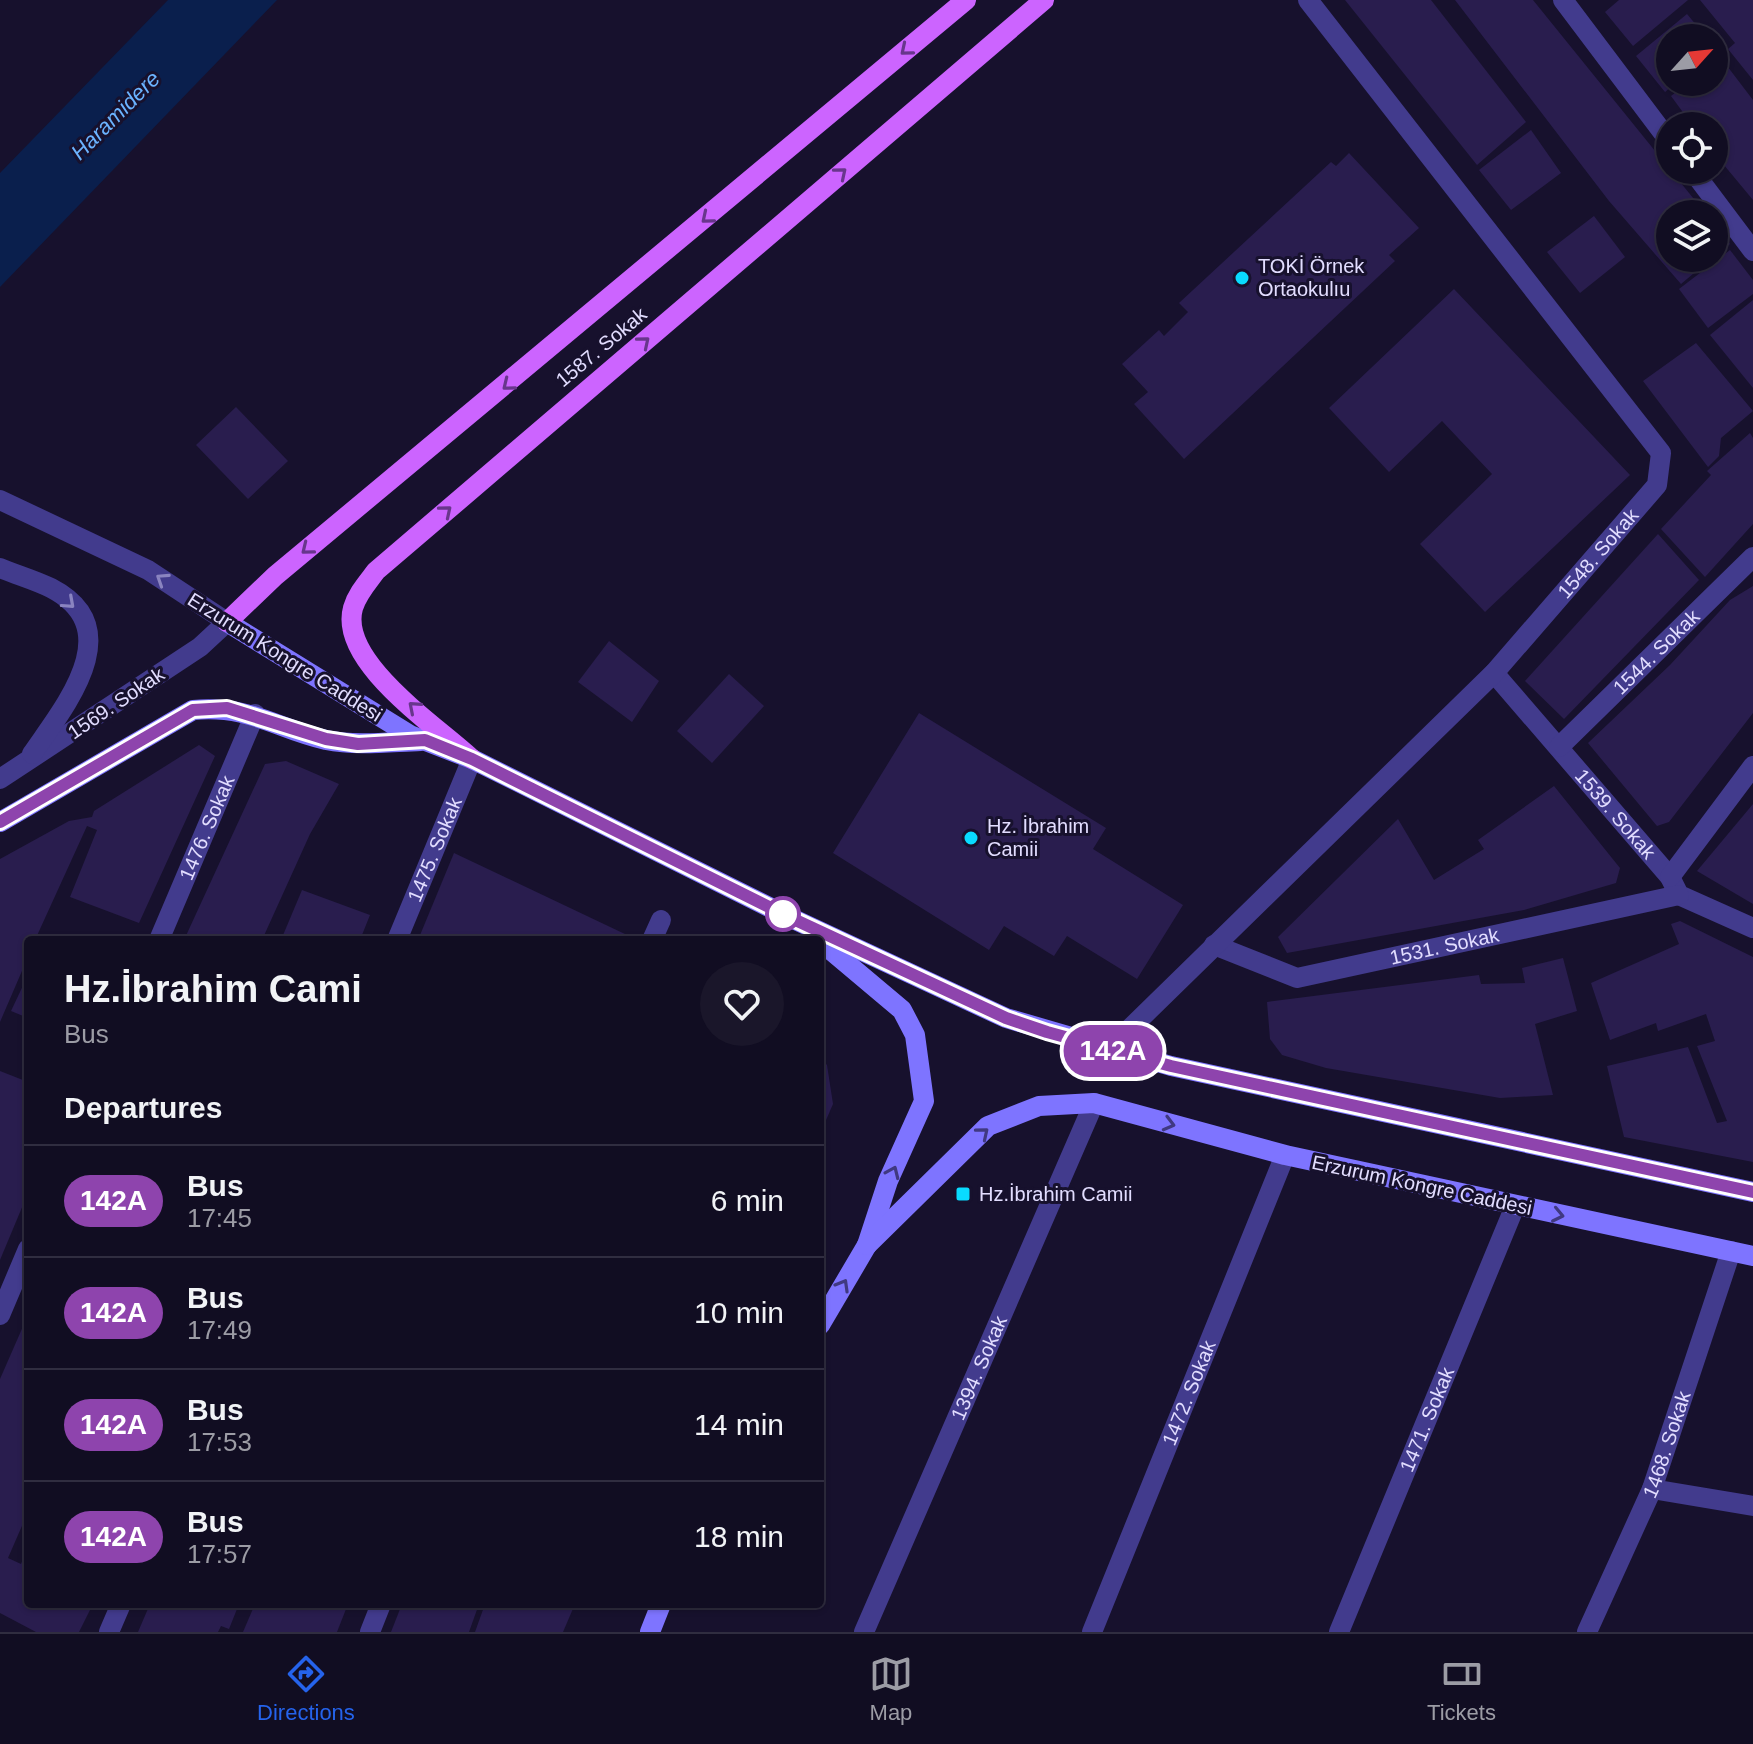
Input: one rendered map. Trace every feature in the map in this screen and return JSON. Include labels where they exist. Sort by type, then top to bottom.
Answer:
[{"type":"main road","name":"1587. Sokak","points":[[227,622],[275,576],[966,0]]},
{"type":"main road","name":"1587. Sokak","points":[[472,759],[364,661],[353,638],[352,610],[376,571],[1044,0]]},
{"type":"main road","name":"Erzurum Kongre Caddesi","points":[[227,622],[425,740],[472,759],[789,917],[1006,1018],[1108,1050],[1601,1161],[1753,1192]]},
{"type":"main road","points":[[0,822],[193,710],[227,708],[255,714],[326,739],[358,744],[425,740]]},
{"type":"main road","points":[[789,917],[814,936]]},
{"type":"main road","points":[[824,944],[902,1010],[915,1035],[924,1101],[888,1181],[867,1245],[824,1318]]},
{"type":"main road","name":"Erzurum Kongre Caddesi","points":[[867,1245],[988,1126],[1039,1106],[1094,1103],[1285,1155],[1753,1256]]},
{"type":"main road","points":[[650,1632],[659,1608]]},
{"type":"street","name":"1548. Sokak","points":[[1108,1050],[1494,673],[1657,485],[1661,453],[1308,0]]},
{"type":"street","points":[[1563,0],[1656,123]]},
{"type":"street","points":[[1703,184],[1753,251]]},
{"type":"street","name":"Erzurum Kongre Caddesi","points":[[0,500],[148,570],[227,622]]},
{"type":"street","name":"1544. Sokak","points":[[1559,747],[1753,557]]},
{"type":"street","points":[[0,568],[54,589],[79,611],[90,643],[85,675],[26,763]]},
{"type":"street","name":"1569. Sokak","points":[[0,779],[200,647],[227,622]]},
{"type":"street","name":"1539. Sokak","points":[[1494,673],[1674,886],[1753,928]]},
{"type":"street","name":"1476. Sokak","points":[[161,936],[255,714]]},
{"type":"street","name":"1475. Sokak","points":[[399,936],[472,759]]},
{"type":"street","points":[[1674,886],[1753,766]]},
{"type":"street","name":"1531. Sokak","points":[[1214,945],[1297,978],[1674,886]]},
{"type":"street","points":[[654,936],[661,920]]},
{"type":"street","name":"1394. Sokak","points":[[864,1632],[1094,1103]]},
{"type":"street","name":"1472. Sokak","points":[[1092,1632],[1285,1155]]},
{"type":"street","name":"1471. Sokak","points":[[1339,1632],[1515,1206]]},
{"type":"street","name":"1468. Sokak","points":[[1587,1632],[1652,1489],[1731,1251]]},
{"type":"street","points":[[0,1315],[24,1258]]},
{"type":"street","points":[[1652,1489],[1753,1506]]},
{"type":"street","points":[[109,1632],[119,1608]]},
{"type":"street","points":[[370,1632],[379,1608]]},
{"type":"water","name":"Haramidere","points":[[168,0],[277,0],[0,287],[0,173]]},
{"type":"building","points":[[1345,0],[1431,0],[1526,122],[1477,165]]},
{"type":"building","points":[[1455,0],[1533,0],[1656,152],[1656,184],[1682,184],[1695,200],[1656,200],[1656,255],[1609,201]]},
{"type":"building","points":[[1619,0],[1688,0],[1633,46],[1605,12]]},
{"type":"building","points":[[1700,0],[1753,0],[1753,80],[1728,49],[1735,43],[1728,34],[1728,24],[1720,24]]},
{"type":"building","points":[[1687,14],[1695,24],[1675,24]]},
{"type":"building","points":[[1656,40],[1656,81],[1636,56]]},
{"type":"building","points":[[1728,67],[1753,100],[1753,200],[1728,170],[1728,112],[1683,112],[1671,96],[1728,96]]},
{"type":"building","points":[[1531,130],[1561,173],[1511,210],[1479,170]]},
{"type":"building","points":[[1349,153],[1419,228],[1389,255],[1395,261],[1184,459],[1134,404],[1148,392],[1122,364],[1159,330],[1164,336],[1188,312],[1179,303],[1331,162],[1336,166]]},
{"type":"building","points":[[1594,216],[1625,257],[1580,293],[1547,252]]},
{"type":"building","points":[[1730,250],[1753,280],[1753,294],[1708,328],[1679,289],[1701,272],[1728,272]]},
{"type":"building","points":[[1671,272],[1695,272],[1681,284]]},
{"type":"building","points":[[1454,289],[1630,475],[1485,612],[1420,544],[1492,474],[1442,421],[1389,472],[1329,408]]},
{"type":"building","points":[[1753,300],[1753,388],[1710,335]]},
{"type":"building","points":[[1696,343],[1753,411],[1721,438],[1719,456],[1708,467],[1643,381]]},
{"type":"building","points":[[236,407],[288,461],[248,499],[196,445]]},
{"type":"building","points":[[1750,433],[1753,438],[1753,524],[1705,577],[1661,529],[1711,475],[1707,471]]},
{"type":"building","points":[[1658,534],[1699,580],[1564,719],[1525,681]]},
{"type":"building","points":[[1753,586],[1753,713],[1669,822],[1657,826],[1588,743],[1670,665],[1730,600]]},
{"type":"building","points":[[609,641],[659,681],[632,722],[578,682]]},
{"type":"building","points":[[729,674],[764,706],[712,763],[677,731]]},
{"type":"building","name":"Hz. İbrahim Camii","points":[[919,713],[1106,828],[1093,849],[1183,905],[1137,979],[1067,936],[1054,956],[1004,926],[989,950],[833,853]]},
{"type":"building","points":[[199,745],[215,756],[139,923],[70,897],[97,830],[87,826],[37,936],[24,936],[24,966],[0,1022],[0,859],[69,821],[92,817],[94,811]]},
{"type":"building","points":[[286,761],[339,784],[310,834],[264,936],[186,936],[265,764]]},
{"type":"building","points":[[1554,786],[1620,868],[1616,883],[1524,910],[1287,953],[1278,937],[1398,819],[1434,880],[1484,849],[1478,840]]},
{"type":"building","points":[[1753,804],[1753,904],[1697,871]]},
{"type":"building","points":[[454,853],[627,935],[627,936],[420,936]]},
{"type":"building","points":[[302,890],[370,915],[362,936],[283,936]]},
{"type":"building","points":[[1680,921],[1753,957],[1753,1162],[1624,1137],[1607,1066],[1688,1047],[1717,1123],[1727,1121],[1697,1046],[1715,1041],[1706,1014],[1658,1031],[1656,1023],[1610,1040],[1591,983],[1679,944],[1671,924]]},
{"type":"building","points":[[1563,958],[1577,1011],[1535,1024],[1553,1095],[1500,1098],[1326,1068],[1282,1055],[1270,1039],[1267,1002],[1479,975],[1481,984],[1525,983],[1522,968]]},
{"type":"building","points":[[24,983],[24,1016],[11,1011]]},
{"type":"building","points":[[824,1062],[827,1065],[833,1104],[824,1125]]},
{"type":"building","points":[[0,1071],[24,1080],[24,1203],[0,1260]]},
{"type":"building","points":[[24,1324],[24,1521],[8,1558],[21,1564],[24,1556],[24,1608],[91,1608],[79,1632],[36,1632],[0,1613],[0,1379]]},
{"type":"building","points":[[148,1608],[237,1608],[229,1629],[221,1626],[218,1632],[138,1632]]},
{"type":"building","points":[[253,1608],[346,1608],[337,1632],[243,1632]]},
{"type":"building","points":[[400,1608],[478,1608],[469,1632],[391,1632]]},
{"type":"building","points":[[484,1608],[573,1608],[563,1632],[475,1632]]},
{"type":"bus line","name":"142A","points":[[0,822],[193,710],[227,708],[255,714],[326,739],[358,744],[425,740],[472,759],[789,917],[1006,1018],[1047,1032],[1171,1066],[1753,1192]]},
{"type":"place","name":"TOKİ Örnek Ortaokulıu","points":[[1242,278]]},
{"type":"place","name":"Hz. İbrahim Camii","points":[[971,838]]},
{"type":"place","name":"Hz.İbrahim Camii","points":[[963,1194]]}]
